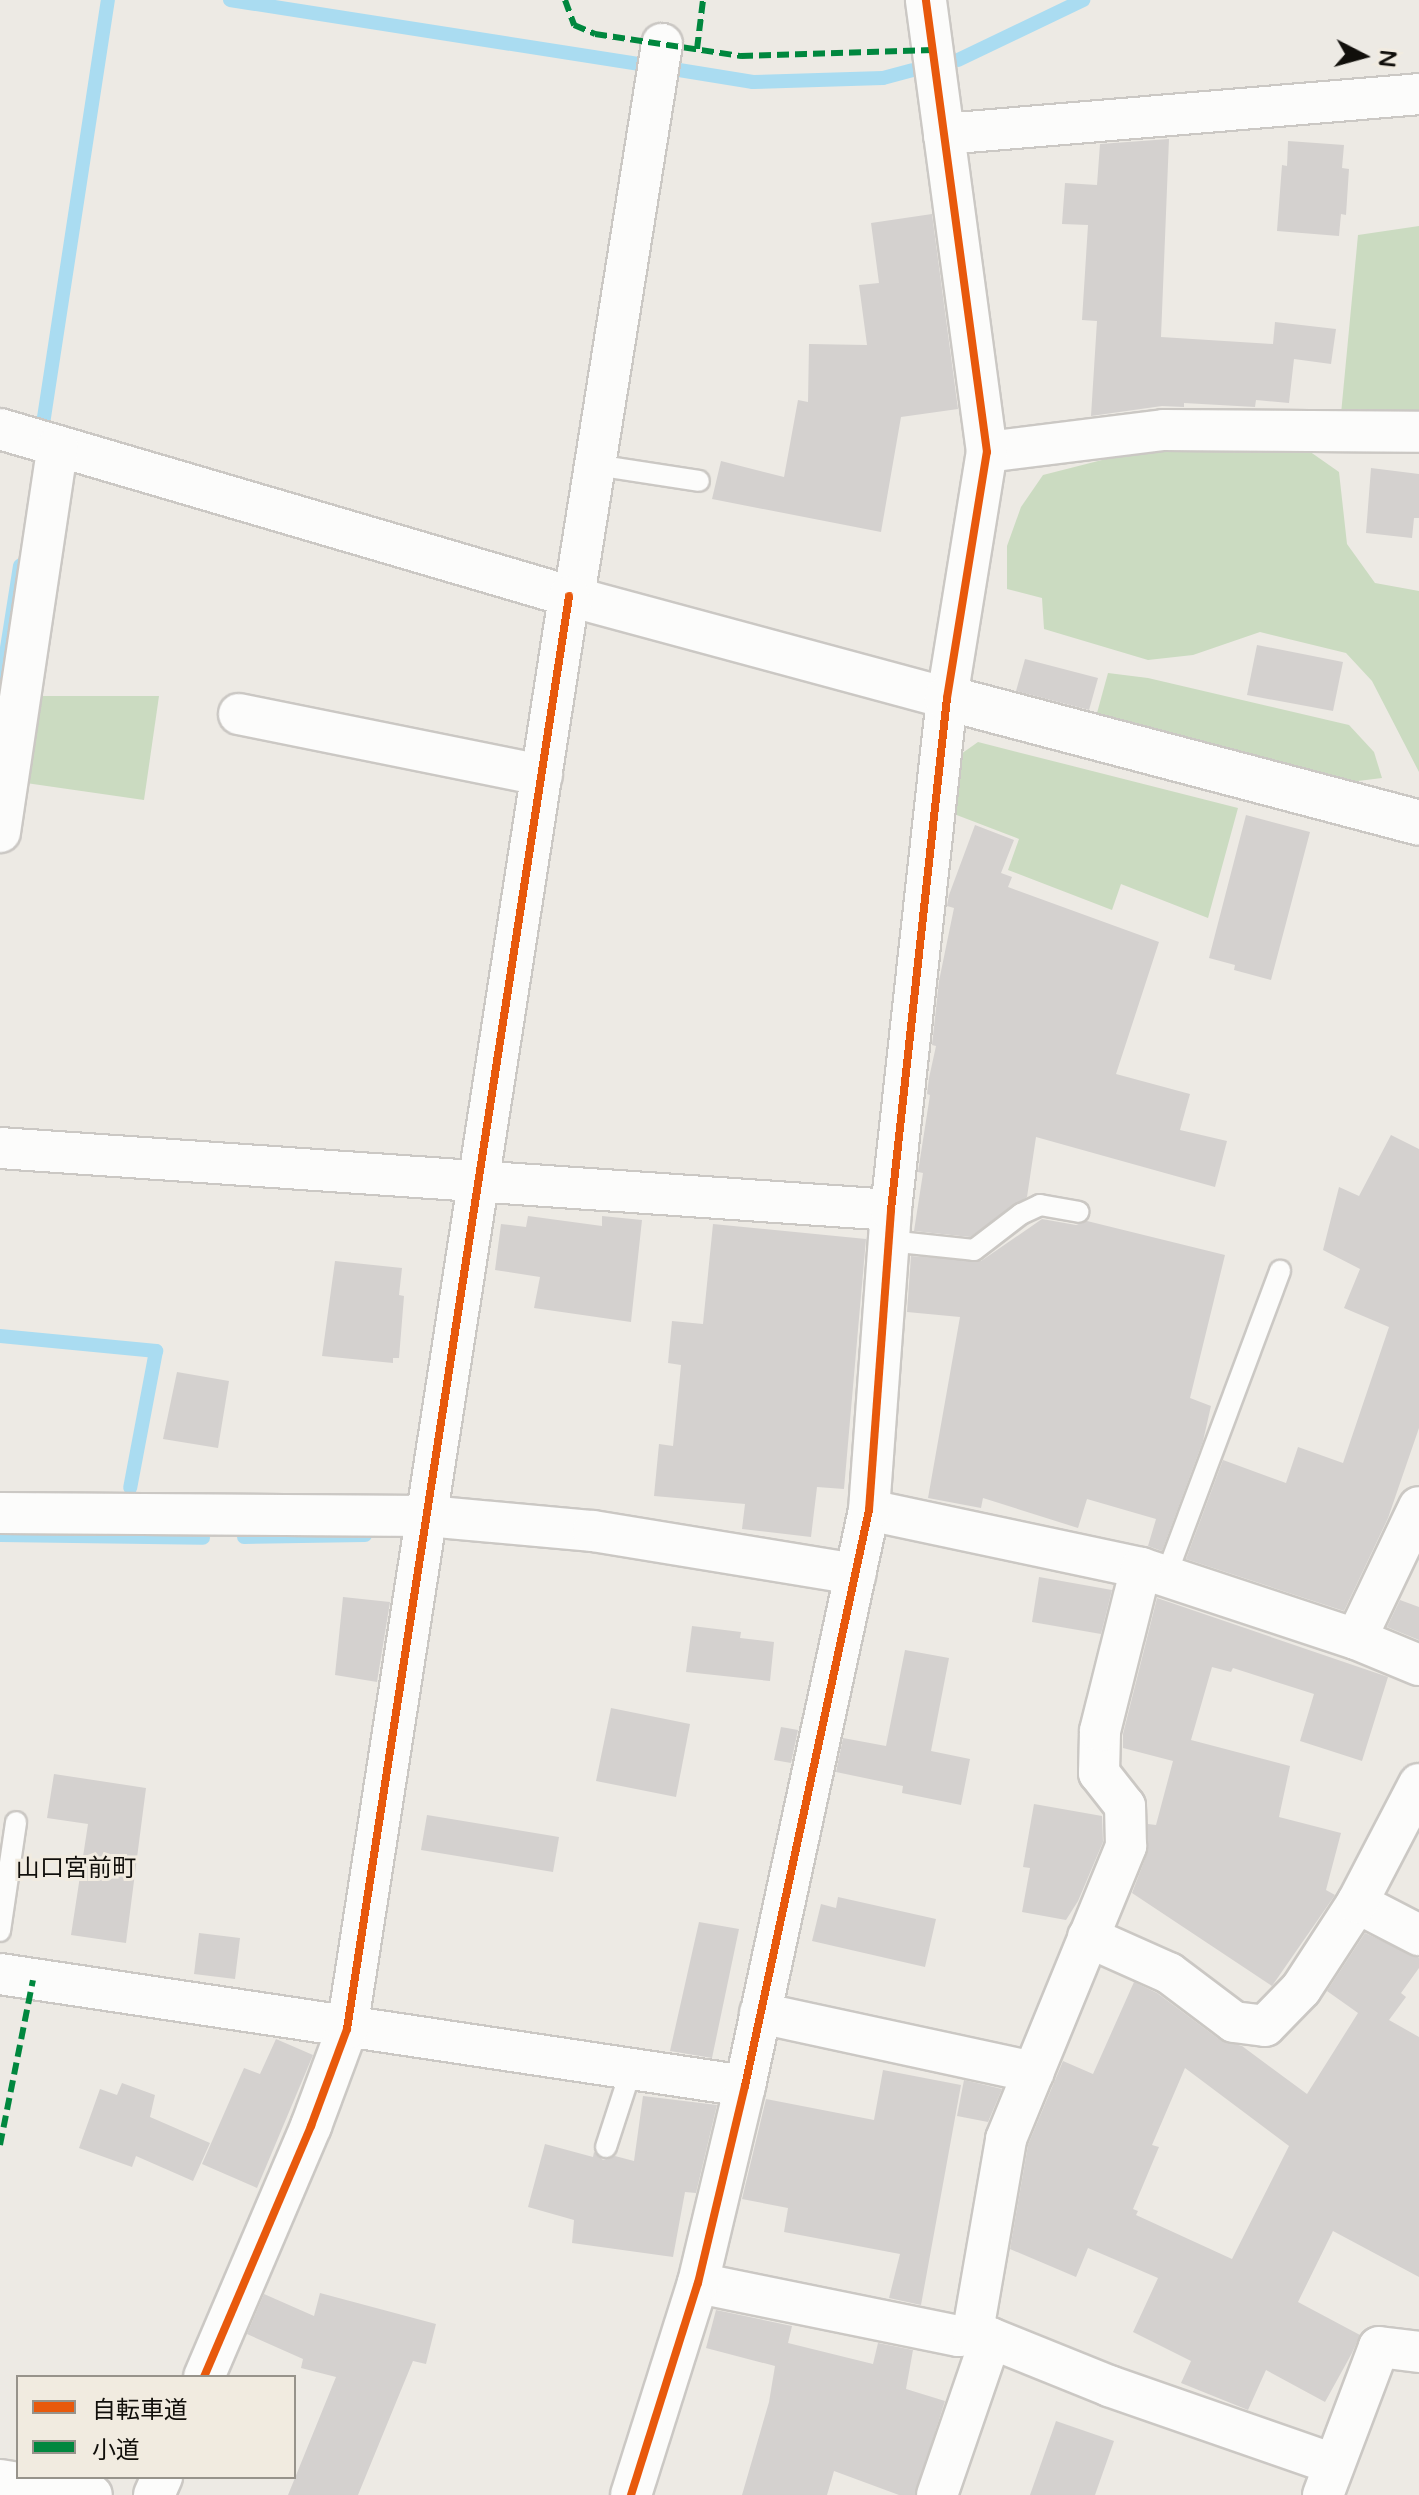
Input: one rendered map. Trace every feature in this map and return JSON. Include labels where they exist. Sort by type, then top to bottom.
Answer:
[{"type":"street","points":[[631,2495],[698,2283],[745,2086],[869,1510],[890,1226],[947,698],[987,452],[926,0]]},
{"type":"street","points":[[205,2375],[311,2126],[347,2029],[542,775],[662,44]]},
{"type":"street","points":[[944,134],[1419,94]]},
{"type":"street","points":[[0,429],[572,596],[1419,823]]},
{"type":"street","points":[[987,452],[1164,430],[1419,432]]},
{"type":"street","points":[[0,832],[8,726],[58,446]]},
{"type":"street","points":[[239,714],[542,775]]},
{"type":"street","points":[[0,1148],[479,1183],[890,1226]]},
{"type":"street","points":[[1356,1639],[1419,1507]]},
{"type":"street","points":[[869,1510],[1154,1572],[1356,1639],[1419,1665]]},
{"type":"street","points":[[0,1513],[427,1516],[593,1531],[855,1574]]},
{"type":"street","points":[[937,2495],[982,2334],[1006,2139],[1126,1846],[1125,1806],[1099,1773],[1100,1731],[1154,1572]]},
{"type":"street","points":[[1088,1937],[1169,1973],[1234,2022],[1265,2026],[1301,1989],[1357,1903],[1419,1784]]},
{"type":"street","points":[[1357,1903],[1419,1935]]},
{"type":"street","points":[[0,1974],[347,2029],[745,2086]]},
{"type":"street","points":[[760,2013],[1034,2072]]},
{"type":"street","points":[[698,2283],[959,2336],[982,2334],[1328,2479],[1379,2347],[1415,2340]]},
{"type":"street","points":[[0,2480],[92,2495]]},
{"type":"lane","points":[[595,465],[699,481]]},
{"type":"lane","points":[[890,1226],[974,1250],[1021,1214],[1040,1205],[1078,1212]]},
{"type":"lane","points":[[1154,1572],[1280,1271]]},
{"type":"lane","points":[[0,1931],[16,1822]]},
{"type":"lane","points":[[606,2147],[631,2070]]},
{"type":"green space","points":[[1419,226],[1419,417],[1341,414],[1358,235]]},
{"type":"green space","points":[[1169,443],[1309,451],[1339,472],[1347,544],[1375,583],[1419,591],[1419,772],[1372,681],[1346,653],[1260,632],[1193,655],[1148,660],[1044,629],[1042,598],[1007,589],[1007,546],[1021,507],[1043,475]]},
{"type":"green space","points":[[1108,673],[1148,678],[1349,725],[1374,752],[1382,778],[1350,782],[1118,723],[1097,713]]},
{"type":"green space","points":[[39,696],[159,696],[144,800],[26,783]]},
{"type":"green space","points":[[978,742],[1238,808],[1208,918],[1121,884],[1112,910],[1008,870],[1019,839],[954,814],[961,754]]},
{"type":"building","points":[[1169,139],[1161,337],[1273,344],[1275,322],[1336,329],[1331,364],[1294,359],[1289,403],[1256,400],[1255,407],[1184,403],[1184,407],[1162,406],[1091,416],[1097,321],[1082,320],[1088,225],[1062,224],[1065,183],[1097,185],[1100,144]]},
{"type":"building","points":[[1288,141],[1344,145],[1342,168],[1349,169],[1346,215],[1341,214],[1339,236],[1277,231],[1282,165],[1287,166]]},
{"type":"building","points":[[932,214],[958,409],[901,417],[881,532],[712,499],[721,461],[784,477],[798,400],[808,402],[809,344],[867,345],[859,285],[879,283],[871,223]]},
{"type":"building","points":[[1371,468],[1419,474],[1419,518],[1414,518],[1412,538],[1366,533]]},
{"type":"building","points":[[1257,645],[1343,662],[1333,711],[1247,695]]},
{"type":"building","points":[[1025,659],[1098,678],[1089,710],[1016,691]]},
{"type":"building","points":[[1246,815],[1310,832],[1271,980],[1234,970],[1235,965],[1209,958]]},
{"type":"building","points":[[975,825],[1014,840],[1001,873],[1012,877],[1008,887],[1159,942],[1116,1074],[1190,1094],[1180,1130],[1227,1141],[1215,1187],[1036,1137],[1027,1197],[970,1237],[914,1231],[923,1173],[918,1172],[930,1095],[927,1094],[936,1046],[932,1045],[939,981],[954,908],[947,906]]},
{"type":"building","points":[[1391,1135],[1419,1149],[1419,1428],[1388,1518],[1344,1611],[1186,1559],[1223,1460],[1286,1483],[1298,1447],[1343,1463],[1389,1327],[1344,1308],[1360,1269],[1323,1250],[1339,1187],[1359,1196]]},
{"type":"building","points":[[528,1216],[602,1226],[602,1216],[642,1220],[631,1322],[534,1308],[540,1277],[495,1270],[501,1224],[526,1227]]},
{"type":"building","points":[[1042,1219],[1076,1225],[1087,1221],[1225,1255],[1190,1398],[1211,1406],[1203,1441],[1162,1551],[1148,1546],[1156,1519],[1087,1499],[1078,1528],[983,1498],[981,1508],[928,1498],[960,1317],[907,1312],[911,1256],[981,1261]]},
{"type":"building","points":[[713,1224],[866,1239],[844,1489],[817,1487],[811,1537],[742,1529],[745,1504],[654,1496],[659,1444],[673,1446],[681,1365],[668,1363],[672,1321],[703,1324]]},
{"type":"building","points":[[335,1261],[402,1268],[399,1295],[404,1296],[399,1358],[393,1358],[393,1363],[322,1356]]},
{"type":"building","points":[[177,1372],[229,1381],[218,1448],[163,1439]]},
{"type":"building","points":[[1039,1577],[1112,1590],[1101,1634],[1032,1622]]},
{"type":"building","points":[[343,1597],[390,1602],[377,1682],[335,1675]]},
{"type":"building","points":[[1157,1598],[1388,1677],[1362,1761],[1300,1741],[1314,1694],[1233,1668],[1231,1672],[1212,1667],[1191,1740],[1290,1766],[1279,1817],[1341,1833],[1326,1890],[1335,1895],[1272,1986],[1132,1893],[1147,1854],[1148,1824],[1156,1825],[1173,1761],[1123,1748],[1123,1734]]},
{"type":"building","points":[[1400,1600],[1419,1607],[1419,1640],[1387,1627]]},
{"type":"building","points":[[692,1626],[741,1632],[740,1638],[774,1642],[770,1681],[686,1672]]},
{"type":"building","points":[[905,1650],[949,1658],[931,1751],[970,1759],[961,1805],[902,1793],[903,1786],[836,1772],[843,1738],[886,1746]]},
{"type":"building","points":[[611,1708],[690,1724],[676,1797],[596,1781]]},
{"type":"building","points":[[781,1727],[798,1730],[791,1763],[774,1760]]},
{"type":"building","points":[[54,1774],[146,1788],[126,1943],[71,1935],[88,1824],[47,1818]]},
{"type":"building","points":[[1034,1804],[1102,1816],[1103,1842],[1078,1901],[1066,1920],[1022,1912],[1030,1868],[1023,1867]]},
{"type":"building","points":[[427,1815],[559,1837],[553,1872],[421,1850]]},
{"type":"building","points":[[838,1897],[936,1919],[925,1967],[812,1941],[821,1904],[836,1908]]},
{"type":"building","points":[[699,1922],[739,1929],[712,2058],[670,2051]]},
{"type":"building","points":[[199,1933],[240,1938],[235,1979],[194,1974]]},
{"type":"building","points":[[1365,1933],[1419,1958],[1419,1968],[1401,1993],[1406,1997],[1389,2020],[1419,2037],[1419,2277],[1333,2231],[1298,2302],[1360,2335],[1352,2353],[1325,2402],[1266,2370],[1248,2410],[1181,2383],[1191,2361],[1133,2332],[1158,2278],[1088,2248],[1076,2277],[1010,2249],[1028,2145],[1063,2061],[1093,2074],[1134,1982],[1157,1993],[1220,2040],[1242,2046],[1307,2094],[1358,2013],[1327,1991]],"holes":[[[1185,2068],[1289,2146],[1232,2259],[1136,2215],[1138,2211],[1133,2209],[1159,2147],[1152,2145]]]},
{"type":"building","points":[[276,2039],[313,2055],[257,2188],[202,2164],[244,2068],[260,2074]]},
{"type":"building","points":[[883,2070],[961,2085],[921,2305],[889,2298],[900,2254],[784,2232],[788,2208],[742,2199],[766,2099],[874,2120]]},
{"type":"building","points":[[964,2080],[1002,2089],[988,2122],[957,2116]]},
{"type":"building","points":[[122,2083],[155,2095],[150,2117],[210,2143],[193,2181],[136,2156],[132,2167],[79,2148],[100,2089],[117,2095]]},
{"type":"building","points":[[643,2096],[717,2105],[696,2193],[685,2192],[673,2257],[572,2243],[574,2220],[528,2207],[545,2144],[593,2157],[594,2152],[603,2160],[615,2156],[634,2161]]},
{"type":"building","points":[[320,2293],[436,2324],[426,2364],[413,2361],[358,2495],[288,2495],[336,2377],[301,2368],[303,2359],[247,2334],[264,2294],[314,2316]]},
{"type":"building","points":[[716,2310],[792,2326],[788,2343],[873,2364],[878,2343],[913,2350],[906,2389],[945,2401],[915,2495],[899,2495],[834,2471],[827,2495],[742,2495],[769,2402],[775,2366],[706,2348]]},
{"type":"building","points":[[1056,2421],[1114,2441],[1095,2495],[1030,2495]]},
{"type":"waterway","points":[[43,424],[108,0]]},
{"type":"waterway","points":[[230,0],[643,65]]},
{"type":"waterway","points":[[958,60],[1083,0]]},
{"type":"waterway","points":[[679,70],[753,82],[883,78],[912,70]]},
{"type":"waterway","points":[[0,692],[20,566]]},
{"type":"waterway","points":[[0,1336],[156,1351],[130,1488]]},
{"type":"waterway","points":[[0,1535],[203,1538]]},
{"type":"waterway","points":[[244,1537],[365,1535]]},
{"type":"marked path","points":[[565,0],[574,25],[595,34],[741,56],[933,50]]},
{"type":"marked path","points":[[697,49],[703,0]]},
{"type":"marked path","points":[[0,2145],[33,1980]]},
{"type":"cycle path","points":[[631,2495],[698,2283],[745,2086],[869,1510],[891,1210],[947,698],[987,452],[926,0]]},
{"type":"cycle path","points":[[205,2375],[311,2126],[347,2029],[569,596]]},
{"type":"district","name":"山口宮前町","points":[[76,1869]]}]
